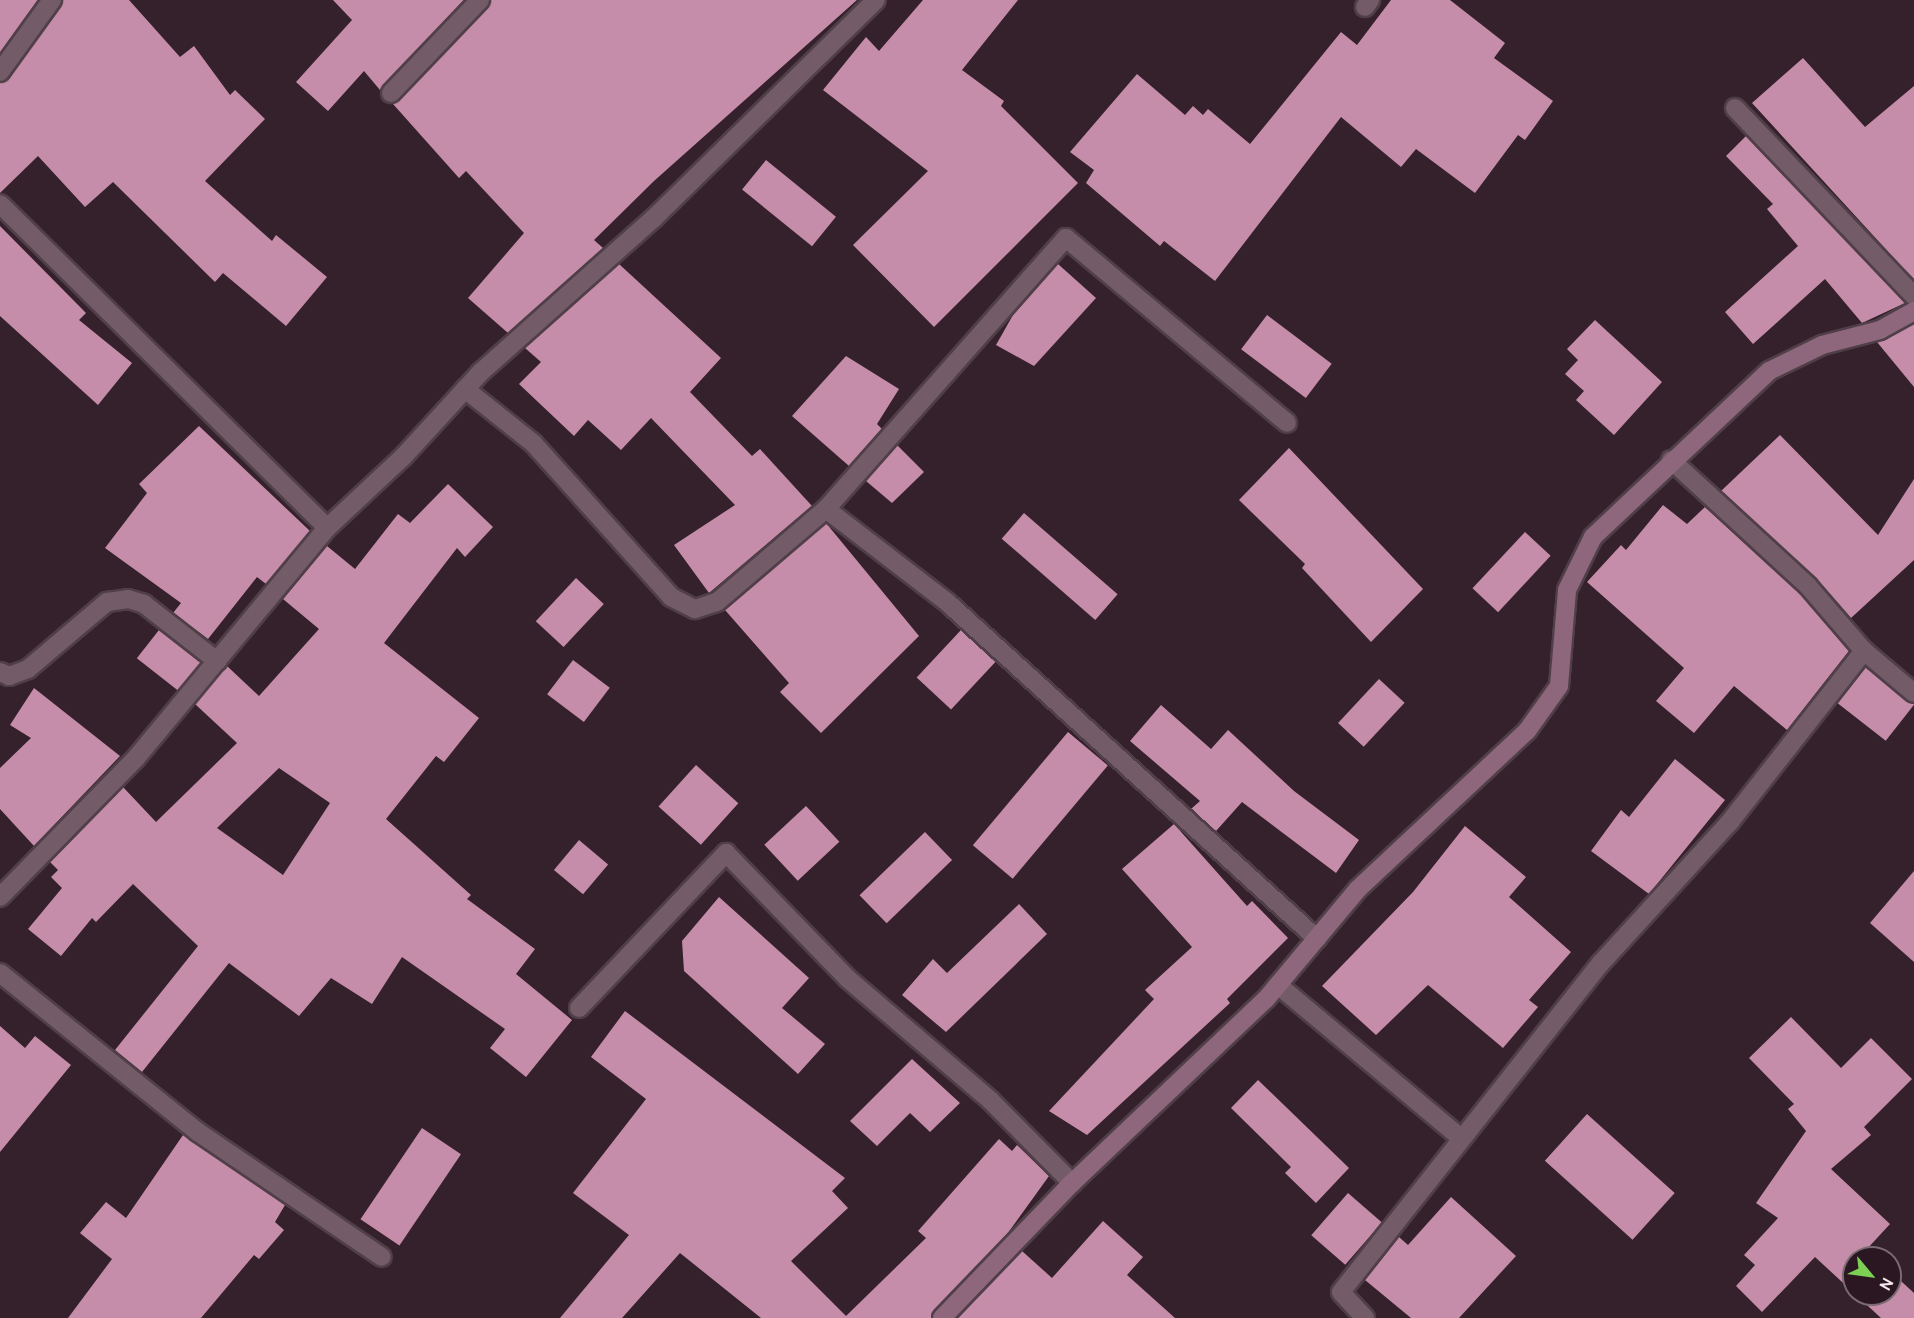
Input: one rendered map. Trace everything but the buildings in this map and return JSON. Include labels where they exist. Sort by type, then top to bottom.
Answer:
[{"type":"street","points":[[0,72],[52,0]]},
{"type":"street","points":[[391,93],[480,0]]},
{"type":"street","points":[[0,897],[136,758],[327,528],[465,389],[654,218],[876,0]]},
{"type":"street","points":[[1736,108],[1914,296]]},
{"type":"street","points":[[0,204],[327,528]]},
{"type":"street","points":[[465,389],[532,443],[671,597],[695,609],[717,602],[826,509],[1066,238],[1287,423]]},
{"type":"street","points":[[942,1318],[1072,1183],[1278,985],[1358,889],[1527,731],[1559,686],[1568,590],[1593,537],[1671,460],[1769,371],[1822,345],[1880,330],[1914,311]]},
{"type":"street","points":[[1671,460],[1808,586],[1864,651],[1914,693]]},
{"type":"street","points":[[826,509],[948,603],[1317,939]]},
{"type":"street","points":[[0,672],[9,676],[28,669],[107,602],[128,598],[144,604],[218,661]]},
{"type":"street","points":[[1365,1318],[1341,1292],[1460,1137],[1601,963],[1729,823],[1864,651]]},
{"type":"street","points":[[579,1008],[726,853],[848,979],[990,1101],[1072,1183]]},
{"type":"street","points":[[0,973],[198,1132],[382,1257]]},
{"type":"street","points":[[1278,985],[1460,1137]]}]
